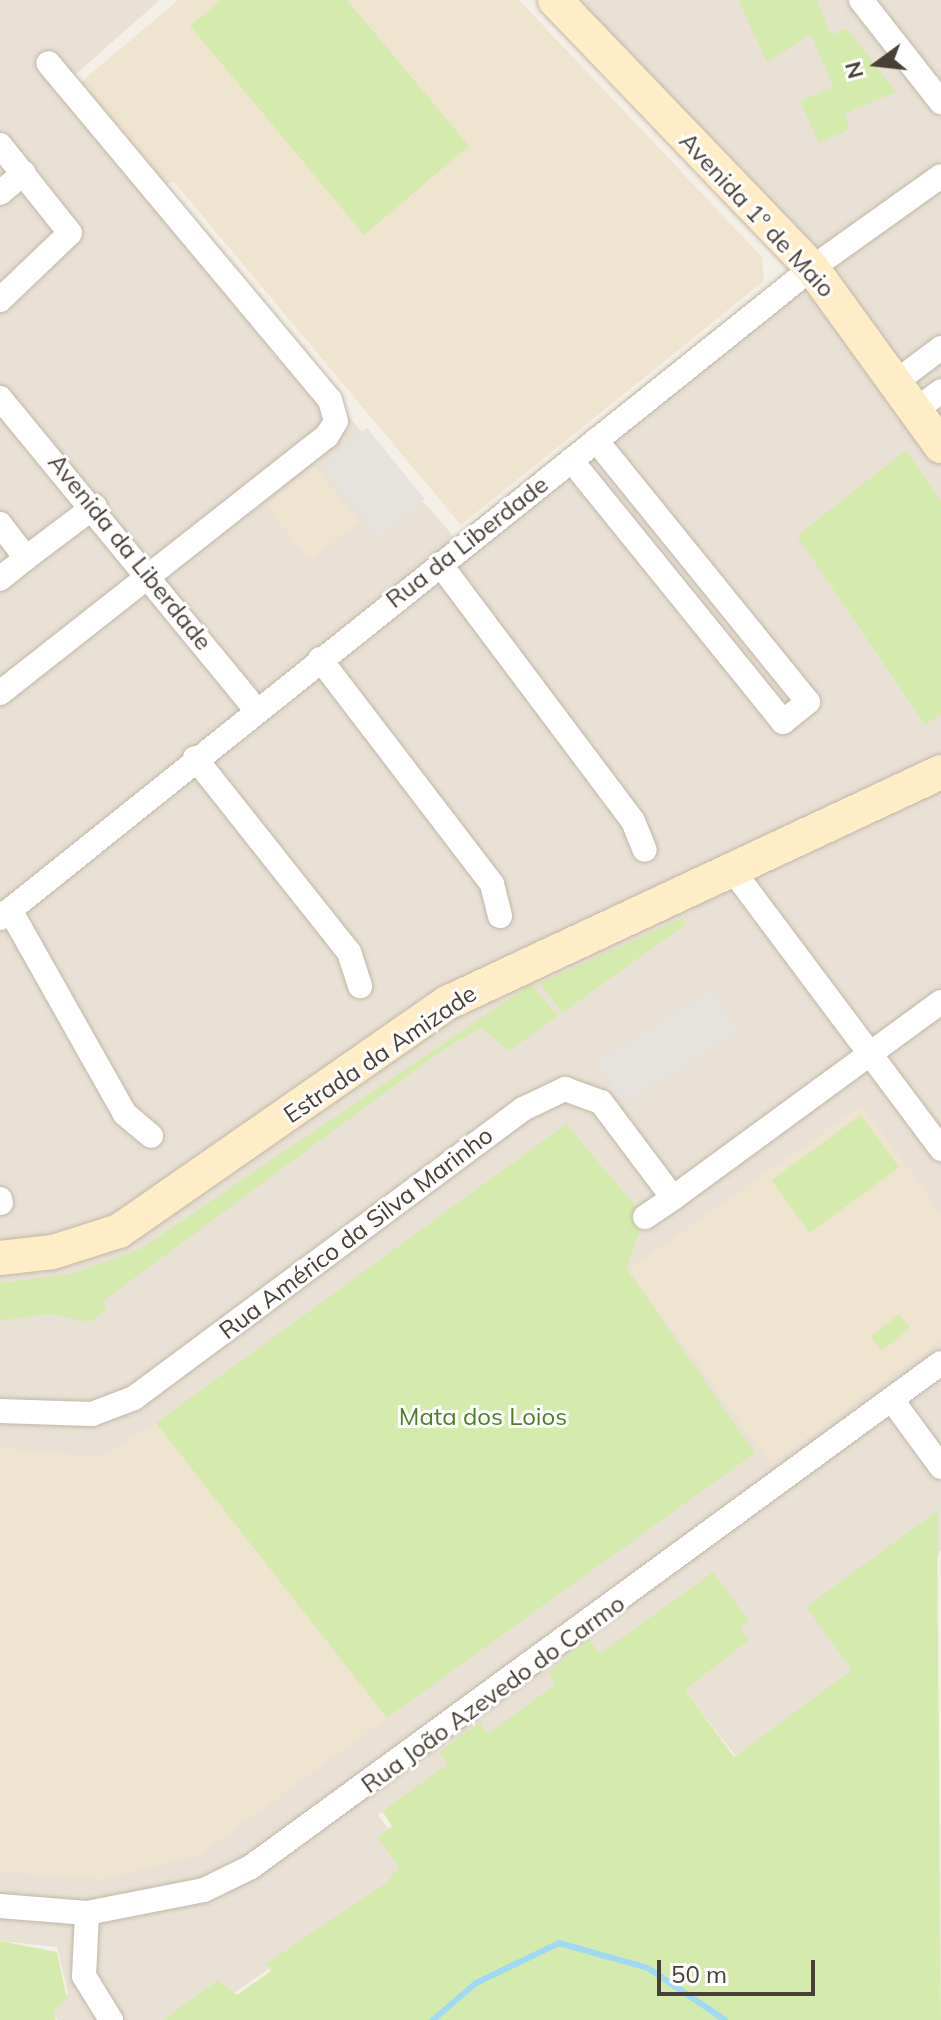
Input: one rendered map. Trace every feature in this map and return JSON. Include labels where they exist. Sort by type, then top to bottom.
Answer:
[{"type":"street","name":"Avenida 1º de Maio","points":[[555,0],[812,268],[897,381],[928,400],[941,446]]},
{"type":"street","points":[[861,0],[941,102]]},
{"type":"street","points":[[0,693],[327,436],[336,413],[48,63]]},
{"type":"street","points":[[0,145],[70,233],[0,300]]},
{"type":"street","points":[[0,193],[24,173]]},
{"type":"street","name":"Rua da Liberdade","points":[[5,914],[195,758],[812,268],[941,176]]},
{"type":"street","points":[[897,381],[941,348]]},
{"type":"street","name":"Avenida da Liberdade","points":[[0,398],[95,506],[256,710]]},
{"type":"street","points":[[571,460],[783,722],[808,702],[596,440]]},
{"type":"street","points":[[0,579],[95,506]]},
{"type":"street","points":[[0,524],[26,558]]},
{"type":"street","points":[[440,564],[633,821],[645,850]]},
{"type":"street","points":[[320,659],[492,884],[500,916]]},
{"type":"street","points":[[195,758],[349,952],[360,986]]},
{"type":"street","name":"Estrada da Amizade","points":[[0,1258],[53,1252],[119,1231],[447,1003],[941,772]]},
{"type":"street","points":[[731,868],[941,1149]]},
{"type":"street","points":[[5,914],[125,1114],[151,1136]]},
{"type":"street","points":[[645,1217],[941,1002]]},
{"type":"street","name":"Rua Américo da Silva Marinho","points":[[0,1411],[92,1414],[134,1398],[523,1109],[565,1089],[601,1102],[673,1198]]},
{"type":"street","name":"Rua João Azevedo do Carmo","points":[[0,1906],[87,1913],[204,1890],[251,1867],[941,1363]]},
{"type":"street","points":[[892,1400],[937,1453]]},
{"type":"street","points":[[87,1913],[84,1976],[111,2020]]},
{"type":"shaded area","points":[[0,0],[160,0],[61,87],[454,537],[808,255],[569,0],[941,0],[941,1550],[873,1679],[747,1771],[637,1629],[378,1815],[416,1867],[195,2020],[58,2020],[51,2010],[68,1993],[57,1947],[0,1941]]},
{"type":"shaded area","points":[[178,0],[519,0],[762,257],[764,281],[461,525],[174,182],[166,184],[81,82]]},
{"type":"shaded area","points":[[367,428],[425,499],[379,537],[321,465]]},
{"type":"shaded area","points":[[315,466],[359,522],[309,561],[265,505]]},
{"type":"shaded area","points":[[711,991],[737,1033],[623,1104],[597,1062]]},
{"type":"shaded area","points":[[862,1105],[941,1213],[941,1340],[771,1464],[628,1270]]},
{"type":"shaded area","points":[[156,1423],[387,1718],[199,1855],[103,1879],[0,1872],[0,1448],[100,1457]]},
{"type":"green space","points":[[221,0],[347,0],[469,146],[364,235],[190,26]]},
{"type":"green space","points":[[738,0],[817,0],[831,35],[847,28],[896,92],[844,114],[850,129],[819,143],[800,101],[833,87],[811,34],[767,62]]},
{"type":"green space","points":[[906,450],[941,501],[941,714],[925,725],[797,536]]},
{"type":"green space","points":[[683,918],[686,924],[562,1013],[540,983]]},
{"type":"green space","points":[[531,984],[558,1016],[509,1051],[482,1028],[444,1049],[102,1302],[107,1309],[90,1322],[47,1314],[0,1321],[0,1283],[71,1274],[140,1249]]},
{"type":"green space","points":[[861,1115],[899,1168],[809,1233],[771,1180]]},
{"type":"green space","name":"Mata dos Loios","points":[[566,1124],[645,1217],[626,1268],[755,1453],[387,1718],[156,1423]]},
{"type":"green space","points":[[899,1314],[910,1328],[882,1350],[871,1336]]},
{"type":"green space","points":[[937,1511],[941,2020],[163,2020],[218,1980],[237,1995],[271,1971],[266,1964],[387,1882],[399,1867],[377,1837],[392,1826],[382,1811],[448,1764],[439,1752],[480,1722],[488,1734],[556,1684],[548,1672],[589,1639],[600,1654],[713,1572],[749,1621],[740,1628],[749,1640],[685,1690],[734,1757],[852,1670],[806,1607]]},
{"type":"green space","points":[[0,1941],[57,1952],[67,1999],[53,2011],[56,2020],[0,2020]]},
{"type":"waterway","points":[[433,2020],[476,1983],[559,1943],[648,1968],[725,2020]]}]
